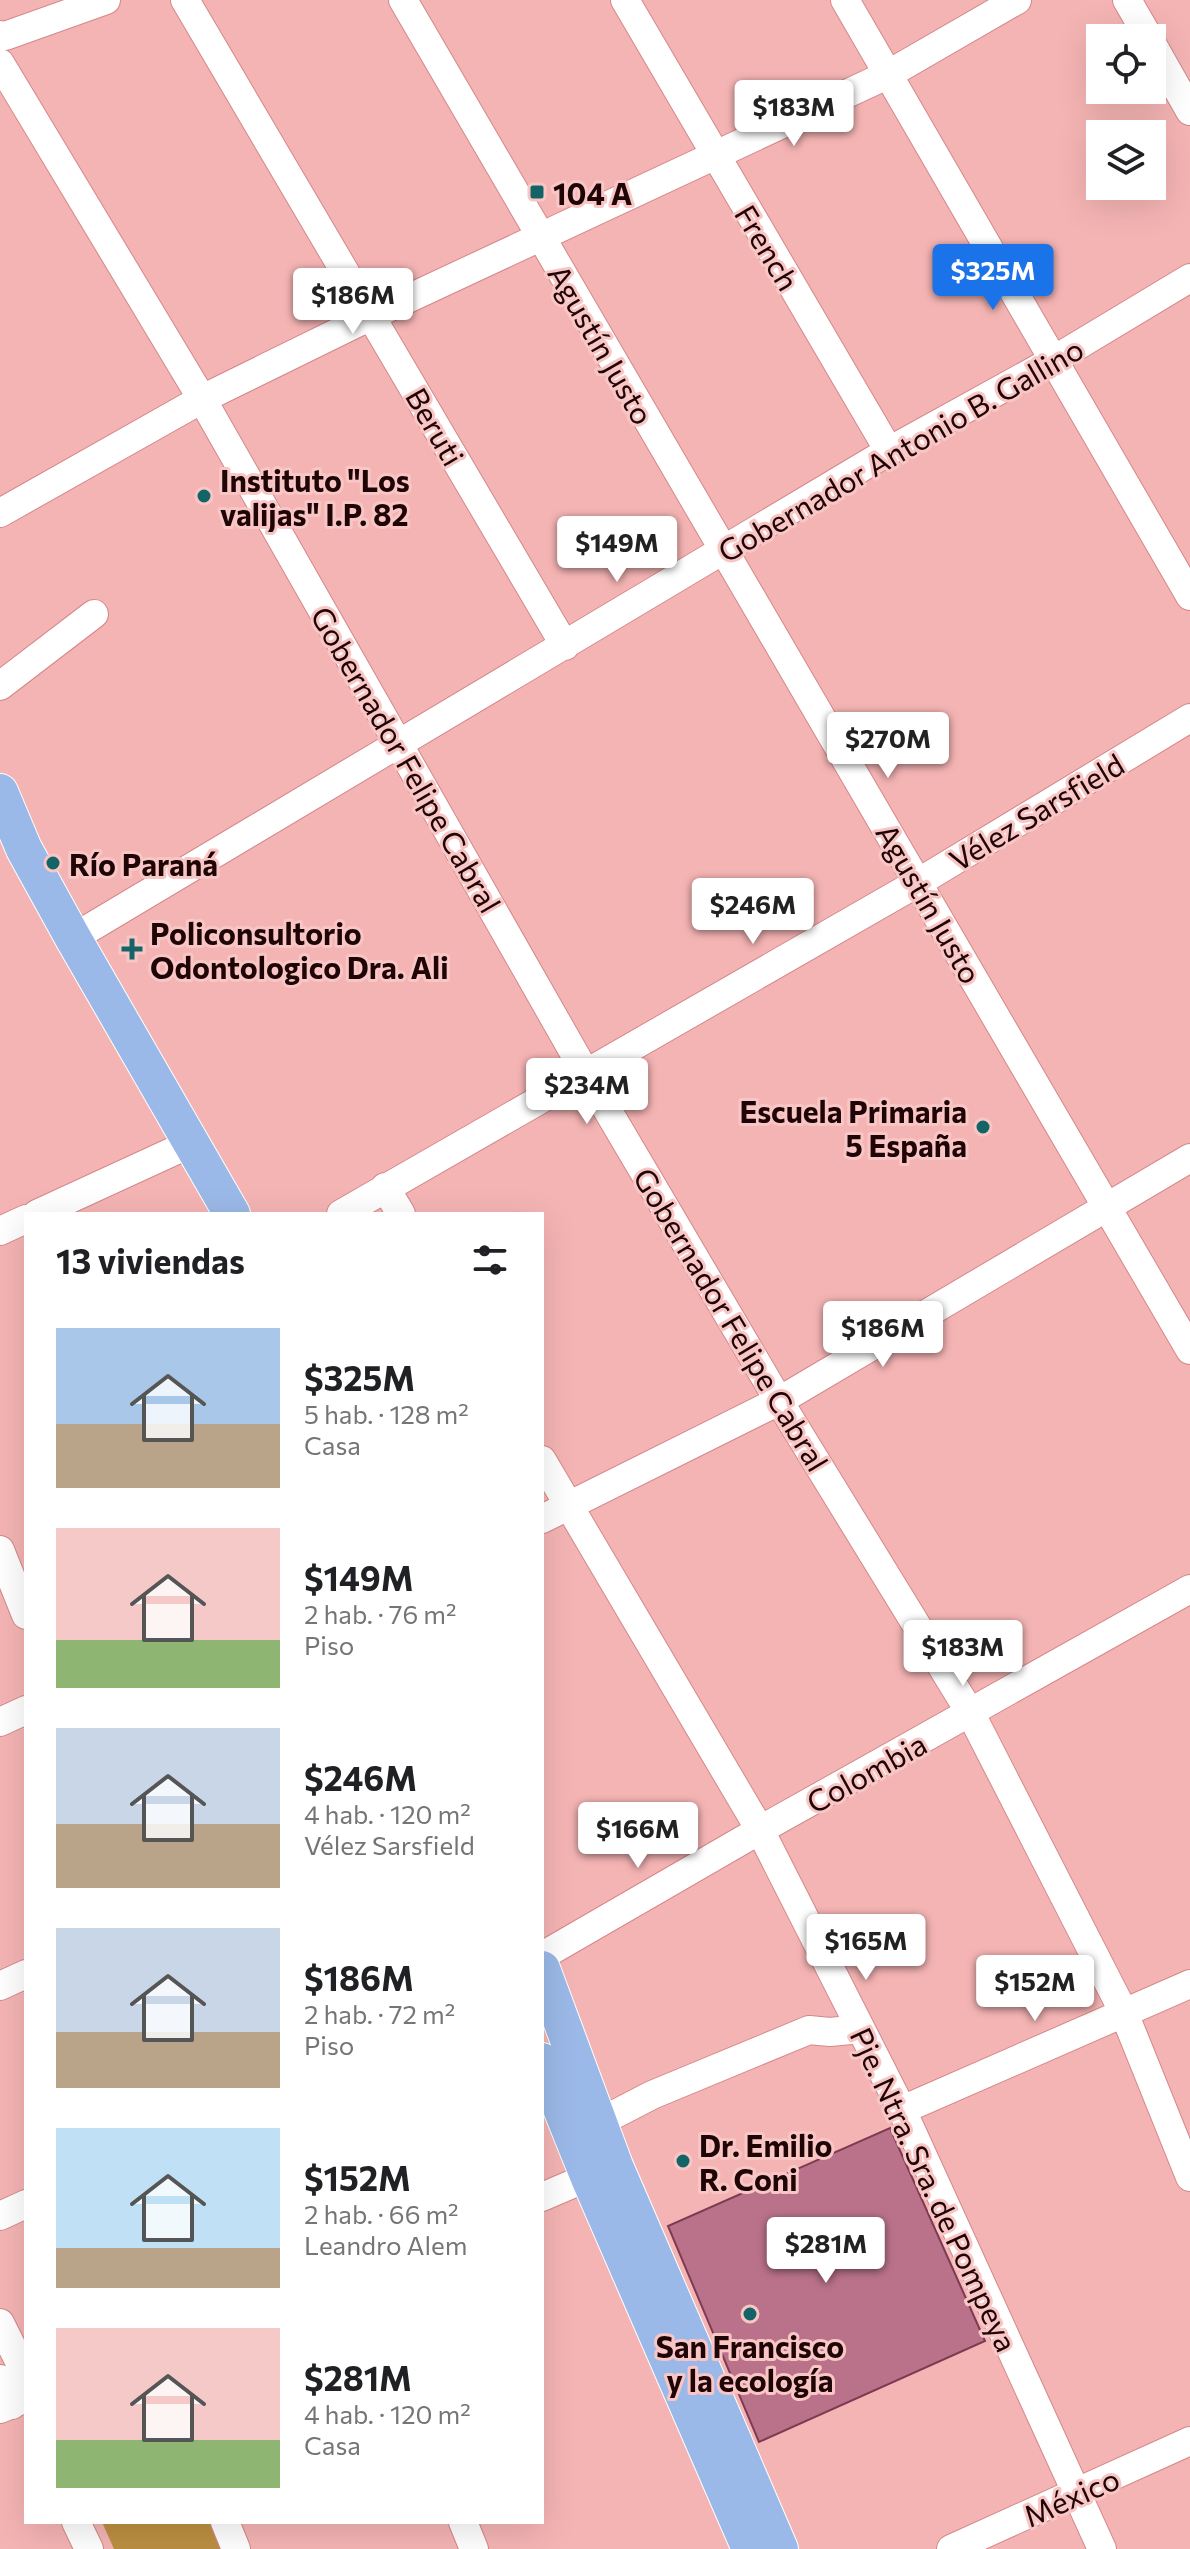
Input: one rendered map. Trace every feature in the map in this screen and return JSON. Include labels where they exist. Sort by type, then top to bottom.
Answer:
[{"type":"main road","points":[[0,792],[24,849],[231,1212]]},
{"type":"main road","points":[[0,853],[209,1212]]},
{"type":"main road","points":[[544,1974],[598,2123],[602,2172],[750,2549]]},
{"type":"main road","points":[[544,2065],[602,2172],[780,2549]]},
{"type":"street","points":[[0,35],[5,36],[106,0]]},
{"type":"street","name":"Beruti","points":[[185,0],[565,646]]},
{"type":"street","name":"Agustín Justo","points":[[403,0],[1190,1350]]},
{"type":"street","name":"French","points":[[625,0],[889,451]]},
{"type":"street","points":[[845,0],[1190,596]]},
{"type":"street","points":[[2,508],[202,399],[371,316],[887,75],[1017,0]]},
{"type":"street","points":[[1127,0],[1141,24]]},
{"type":"street","name":"Gobernador Felipe Cabral","points":[[0,63],[202,399],[585,1072],[779,1401],[971,1714],[1124,2013],[1190,2177]]},
{"type":"street","points":[[1166,69],[1190,111]]},
{"type":"street","name":"Gobernador Antonio B. Gallino","points":[[73,938],[889,451],[1052,361],[1190,278]]},
{"type":"street","points":[[0,686],[94,614]]},
{"type":"street","name":"Vélez Sarsfield","points":[[344,1212],[919,882],[1190,718]]},
{"type":"street","points":[[41,1212],[174,1151]]},
{"type":"street","points":[[544,1518],[779,1401],[1190,1158]]},
{"type":"street","points":[[385,1187],[400,1212]]},
{"type":"street","points":[[0,1231],[24,1220]]},
{"type":"street","name":"Pje. Ntra. Sra. de Pompeya","points":[[544,1464],[760,1830],[902,2110],[1102,2549]]},
{"type":"street","points":[[0,1550],[24,1610]]},
{"type":"street","name":"Colombia","points":[[544,1955],[1190,1589]]},
{"type":"street","points":[[0,1722],[24,1711]]},
{"type":"street","points":[[0,1986],[24,1975]]},
{"type":"street","points":[[902,2110],[1190,1984]]},
{"type":"street","points":[[598,2123],[652,2095],[809,2030],[830,2032],[861,2029]]},
{"type":"street","points":[[544,2196],[602,2172]]},
{"type":"street","points":[[0,2216],[24,2205]]},
{"type":"street","points":[[0,2323],[24,2371]]},
{"type":"street","name":"México","points":[[951,2549],[1190,2441]]},
{"type":"street","points":[[77,2524],[89,2549]]},
{"type":"street","points":[[226,2524],[236,2549]]},
{"type":"street","points":[[464,2524],[474,2549]]},
{"type":"shaded area","points":[[103,2524],[212,2524],[222,2549],[114,2549]]},
{"type":"building","points":[[890,2128],[985,2341],[759,2442],[668,2226]]},
{"type":"place","name":"104 A","points":[[537,192]]},
{"type":"place","name":"Instituto \"Los valijas\" I.P. 82","points":[[204,496]]},
{"type":"place","name":"Río Paraná","points":[[53,863]]},
{"type":"place","name":"Policonsultorio Odontologico Dra. Ali","points":[[132,949]]},
{"type":"place","name":"Escuela Primaria 5 España","points":[[983,1127]]},
{"type":"place","name":"Dr. Emilio R. Coni","points":[[683,2161]]},
{"type":"place","name":"San Francisco y la ecología","points":[[750,2314]]}]
